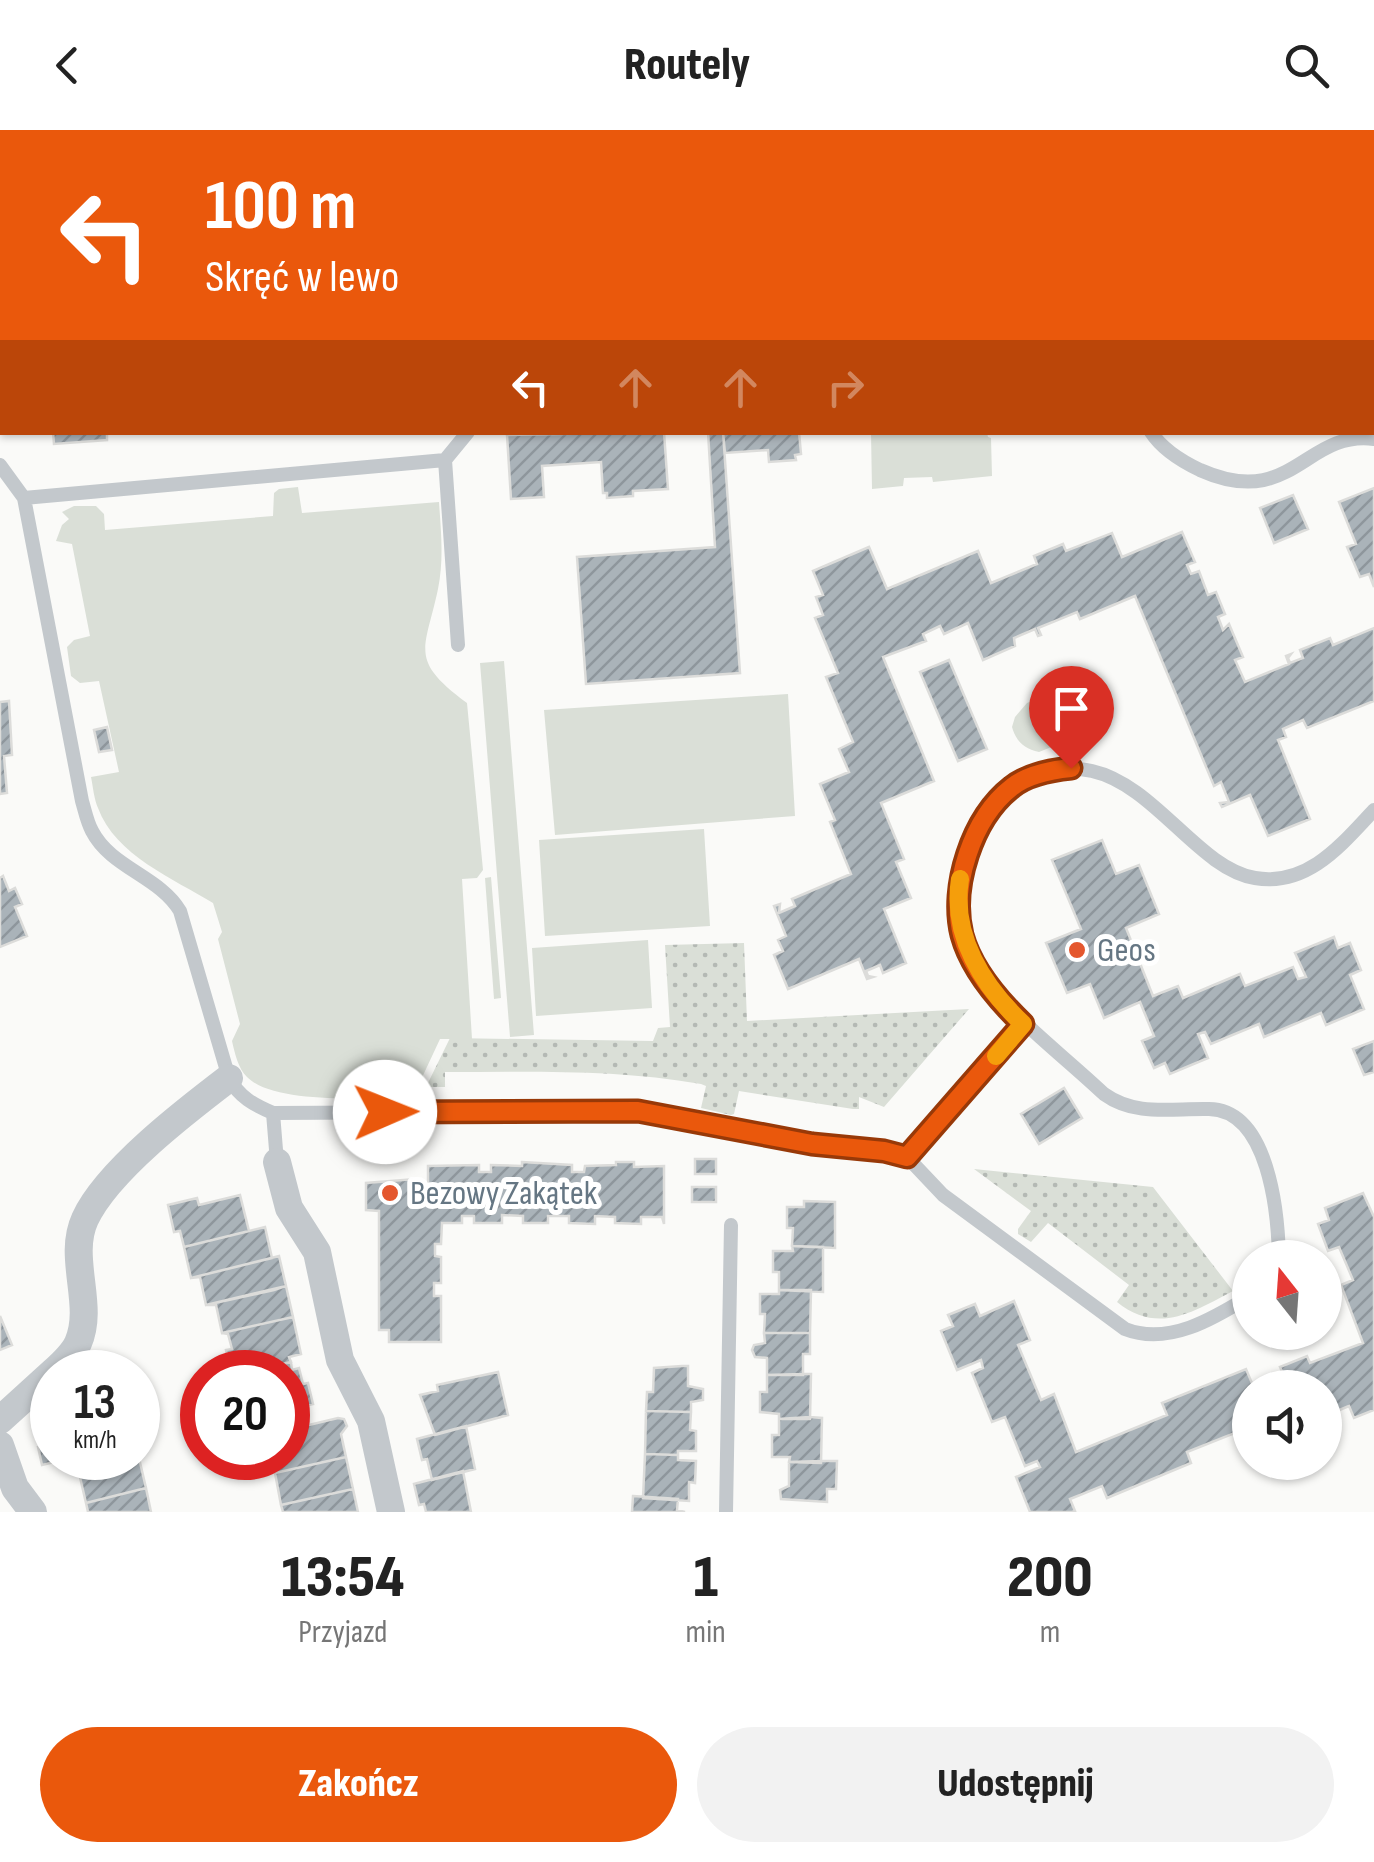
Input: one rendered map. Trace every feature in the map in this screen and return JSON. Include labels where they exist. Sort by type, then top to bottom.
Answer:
[{"type":"street","points":[[73,1350],[83,1323],[80,1245],[84,1221],[100,1196],[166,1128],[229,1078]]},
{"type":"street","points":[[277,1162],[289,1208],[317,1252],[340,1360],[371,1421],[391,1512]]},
{"type":"street","points":[[0,1420],[30,1393]]},
{"type":"street","points":[[0,1445],[15,1488],[33,1512]]},
{"type":"lane","points":[[458,644],[445,460],[466,435]]},
{"type":"lane","points":[[1153,435],[1182,462],[1207,473],[1264,482],[1287,473],[1334,442],[1359,437],[1374,439]]},
{"type":"lane","points":[[24,498],[445,460]]},
{"type":"lane","points":[[0,465],[24,498],[82,801],[92,830],[114,856],[166,892],[180,911],[229,1078],[244,1098],[273,1113],[638,1111],[812,1144],[884,1151],[907,1157],[944,1195],[1124,1329],[1149,1336],[1172,1332],[1232,1307]]},
{"type":"lane","points":[[1278,1240],[1276,1211],[1259,1145],[1234,1118],[1214,1109],[1148,1111],[1112,1101],[1002,1002],[977,967],[963,938],[958,910],[964,864],[985,821],[1013,786],[1034,776],[1071,768],[1115,777],[1222,863],[1254,878],[1277,879],[1318,865],[1374,810]]},
{"type":"lane","points":[[907,1157],[1023,1024]]},
{"type":"lane","points":[[273,1113],[277,1162]]},
{"type":"lane","points":[[726,1512],[731,1225]]},
{"type":"shaded area","points":[[871,435],[991,438],[992,476],[933,482],[932,477],[904,478],[903,486],[872,489]]},
{"type":"shaded area","points":[[298,487],[302,513],[439,502],[441,567],[426,653],[436,675],[467,703],[483,870],[477,878],[462,879],[472,1039],[440,1039],[419,1084],[418,1098],[303,1096],[261,1086],[247,1077],[232,1041],[240,1024],[213,903],[132,852],[106,825],[91,777],[119,772],[99,681],[80,683],[71,676],[67,647],[74,640],[90,636],[72,544],[56,541],[69,519],[62,512],[74,506],[96,506],[104,514],[105,530],[273,516],[274,493]]},
{"type":"shaded area","points":[[504,661],[534,1035],[510,1037],[480,663]]},
{"type":"shaded area","points":[[1079,680],[1099,686],[1111,703],[1099,728],[1039,752],[1021,744],[1012,727],[1027,703]]},
{"type":"shaded area","points":[[788,694],[795,816],[555,835],[544,710]]},
{"type":"shaded area","points":[[704,829],[710,926],[545,936],[539,840]]},
{"type":"shaded area","points":[[491,877],[501,998],[494,999],[485,878]]},
{"type":"shaded area","points":[[648,940],[652,1008],[536,1016],[532,948]]},
{"type":"shaded area","points":[[744,943],[747,1021],[969,1009],[884,1107],[859,1097],[859,1109],[853,1109],[739,1091],[731,1115],[701,1108],[706,1086],[701,1084],[605,1074],[445,1072],[445,1087],[426,1087],[450,1038],[653,1041],[658,1028],[670,1027],[665,945]]},
{"type":"shaded area","points":[[974,1169],[1153,1187],[1232,1292],[1175,1317],[1161,1319],[1132,1312],[1117,1302],[1129,1285],[1048,1223],[1031,1242],[1018,1234],[1031,1211]]},
{"type":"building","points":[[53,435],[107,435],[107,440],[54,444]]},
{"type":"building","points":[[507,435],[664,435],[668,489],[633,491],[633,496],[607,498],[607,493],[603,493],[601,462],[542,466],[544,497],[511,499]]},
{"type":"building","points":[[708,435],[723,435],[740,673],[586,684],[577,557],[715,547]]},
{"type":"building","points":[[723,435],[799,435],[801,454],[795,455],[796,460],[769,462],[768,450],[725,453]]},
{"type":"building","points":[[1374,488],[1374,587],[1369,574],[1360,577],[1347,547],[1356,544],[1339,502]]},
{"type":"building","points":[[1293,495],[1308,529],[1274,543],[1260,508]]},
{"type":"building","points":[[1182,532],[1195,562],[1187,565],[1191,574],[1199,571],[1208,595],[1216,592],[1225,614],[1218,617],[1223,630],[1229,624],[1243,657],[1235,660],[1245,682],[1289,664],[1286,656],[1291,654],[1290,663],[1303,658],[1300,650],[1330,638],[1333,645],[1374,628],[1374,701],[1307,728],[1303,720],[1283,729],[1286,737],[1278,740],[1310,819],[1268,836],[1250,795],[1222,807],[1220,803],[1229,802],[1221,782],[1214,786],[1135,596],[1080,619],[1077,612],[1038,628],[1038,636],[1035,629],[1014,638],[1015,646],[983,660],[968,623],[944,634],[940,626],[923,634],[926,641],[883,657],[934,781],[881,803],[904,859],[896,862],[911,898],[884,909],[906,963],[883,973],[880,965],[866,971],[873,977],[867,979],[859,959],[788,989],[774,955],[783,951],[778,940],[786,936],[774,906],[780,904],[779,913],[795,906],[792,899],[851,874],[820,784],[849,772],[839,749],[853,742],[826,677],[838,673],[815,618],[823,615],[816,597],[823,595],[813,571],[869,547],[887,589],[978,551],[991,583],[1037,564],[1034,556],[1063,544],[1066,551],[1112,533],[1122,557]]},
{"type":"building","points":[[949,660],[987,749],[958,761],[920,672]]},
{"type":"building","points":[[9,701],[12,755],[4,756],[7,793],[0,794],[0,702]]},
{"type":"building","points":[[107,727],[112,750],[99,752],[94,730]]},
{"type":"building","points":[[1102,840],[1116,874],[1139,865],[1159,914],[1126,928],[1153,996],[1178,986],[1183,998],[1240,974],[1245,986],[1293,967],[1298,979],[1306,977],[1295,953],[1334,937],[1338,948],[1350,943],[1361,970],[1350,975],[1364,1009],[1326,1025],[1321,1013],[1264,1037],[1259,1024],[1211,1044],[1205,1032],[1198,1034],[1208,1058],[1170,1074],[1165,1063],[1154,1068],[1142,1041],[1154,1036],[1140,1002],[1104,1018],[1090,984],[1067,993],[1046,943],[1081,929],[1052,860]]},
{"type":"building","points":[[3,876],[9,891],[15,888],[22,904],[15,907],[27,936],[0,947],[0,878]]},
{"type":"building","points":[[1374,1041],[1374,1072],[1364,1075],[1353,1049]]},
{"type":"building","points":[[1064,1088],[1082,1118],[1039,1144],[1021,1114]]},
{"type":"building","points":[[695,1159],[716,1159],[716,1174],[695,1174]]},
{"type":"building","points":[[522,1162],[572,1165],[572,1172],[616,1162],[634,1162],[634,1167],[664,1166],[664,1224],[662,1217],[641,1217],[641,1224],[615,1223],[615,1217],[595,1216],[595,1224],[569,1223],[569,1216],[548,1216],[548,1223],[523,1223],[523,1216],[502,1215],[502,1223],[474,1223],[474,1216],[462,1216],[462,1223],[442,1223],[441,1244],[435,1244],[435,1256],[441,1257],[441,1283],[434,1283],[434,1296],[441,1296],[441,1342],[389,1342],[389,1330],[379,1330],[379,1211],[366,1210],[366,1183],[415,1179],[415,1188],[428,1188],[428,1166],[479,1165],[479,1172],[491,1172],[491,1165],[522,1166]]},
{"type":"building","points":[[692,1187],[716,1187],[716,1202],[692,1202]]},
{"type":"building","points":[[1363,1193],[1374,1217],[1374,1410],[1354,1418],[1349,1406],[1342,1409],[1342,1370],[1280,1367],[1307,1356],[1310,1363],[1363,1343],[1342,1288],[1353,1280],[1342,1254],[1342,1240],[1324,1240],[1318,1224],[1329,1220],[1325,1208]]},
{"type":"building","points":[[240,1195],[249,1231],[184,1247],[180,1231],[174,1232],[168,1205],[197,1198],[199,1205]]},
{"type":"building","points":[[804,1201],[835,1202],[835,1248],[792,1246],[793,1228],[787,1228],[787,1207],[804,1207]]},
{"type":"building","points":[[265,1227],[272,1258],[191,1278],[184,1247]]},
{"type":"building","points":[[792,1246],[823,1247],[823,1292],[779,1290],[779,1272],[773,1272],[773,1251],[793,1251]]},
{"type":"building","points":[[279,1256],[286,1286],[274,1290],[206,1305],[200,1277],[191,1278]]},
{"type":"building","points":[[286,1286],[293,1317],[222,1333],[216,1305],[206,1305]]},
{"type":"building","points":[[779,1290],[811,1290],[810,1333],[764,1333],[760,1294],[779,1294]]},
{"type":"building","points":[[1014,1301],[1030,1340],[1018,1345],[1041,1400],[1054,1394],[1076,1452],[1167,1415],[1162,1403],[1232,1375],[1232,1434],[1187,1452],[1191,1463],[1107,1498],[1102,1486],[1070,1499],[1075,1511],[1030,1512],[1016,1477],[1040,1467],[1037,1461],[1025,1466],[1005,1417],[992,1422],[972,1373],[983,1368],[981,1360],[957,1370],[941,1331],[953,1326],[948,1315],[975,1304],[980,1316]]},
{"type":"building","points":[[0,1316],[12,1345],[0,1350]]},
{"type":"building","points":[[293,1317],[300,1350],[226,1350],[232,1349],[228,1334],[222,1333]]},
{"type":"building","points":[[764,1333],[810,1333],[810,1354],[803,1354],[803,1375],[767,1375],[767,1358],[755,1357],[752,1350],[754,1345],[765,1343]]},
{"type":"building","points":[[688,1366],[688,1386],[703,1389],[703,1400],[691,1402],[691,1412],[646,1411],[647,1392],[653,1392],[654,1368]]},
{"type":"building","points":[[498,1372],[508,1415],[435,1435],[420,1395],[438,1391],[437,1385]]},
{"type":"building","points":[[811,1374],[810,1419],[779,1419],[779,1414],[760,1412],[760,1392],[767,1392],[767,1375]]},
{"type":"building","points":[[646,1411],[691,1412],[690,1430],[696,1431],[696,1451],[645,1454]]},
{"type":"building","points":[[822,1418],[821,1463],[772,1457],[772,1435],[779,1435],[779,1419]]},
{"type":"building","points":[[344,1419],[347,1426],[341,1434],[346,1457],[310,1465],[310,1425]]},
{"type":"building","points":[[466,1426],[475,1469],[432,1480],[417,1439]]},
{"type":"building","points":[[645,1454],[678,1455],[678,1460],[696,1461],[695,1483],[689,1482],[689,1501],[643,1498]]},
{"type":"building","points":[[346,1457],[353,1489],[281,1505],[276,1480],[310,1480],[310,1465]]},
{"type":"building","points":[[837,1461],[836,1489],[827,1489],[827,1502],[781,1499],[780,1490],[789,1486],[789,1462]]},
{"type":"building","points":[[463,1471],[471,1512],[426,1512],[424,1504],[419,1505],[414,1484]]},
{"type":"building","points":[[81,1480],[144,1480],[146,1488],[86,1503]]},
{"type":"building","points":[[146,1488],[151,1512],[88,1512],[86,1503]]},
{"type":"building","points":[[353,1489],[358,1512],[283,1512],[281,1505]]},
{"type":"building","points":[[633,1496],[678,1499],[677,1510],[685,1512],[632,1512]]},
{"type":"slow traffic","points":[[960,879],[958,910],[963,938],[977,967],[1023,1024],[996,1056]]},
{"type":"place","name":"Geos","points":[[1077,950]]},
{"type":"place","name":"Bezowy Zakątek","points":[[390,1193]]},
{"type":"route","points":[[385,1112],[638,1111],[812,1144],[907,1157],[1023,1024],[977,967],[963,938],[959,884],[972,844],[999,800],[1013,786],[1034,776],[1071,768]]}]
